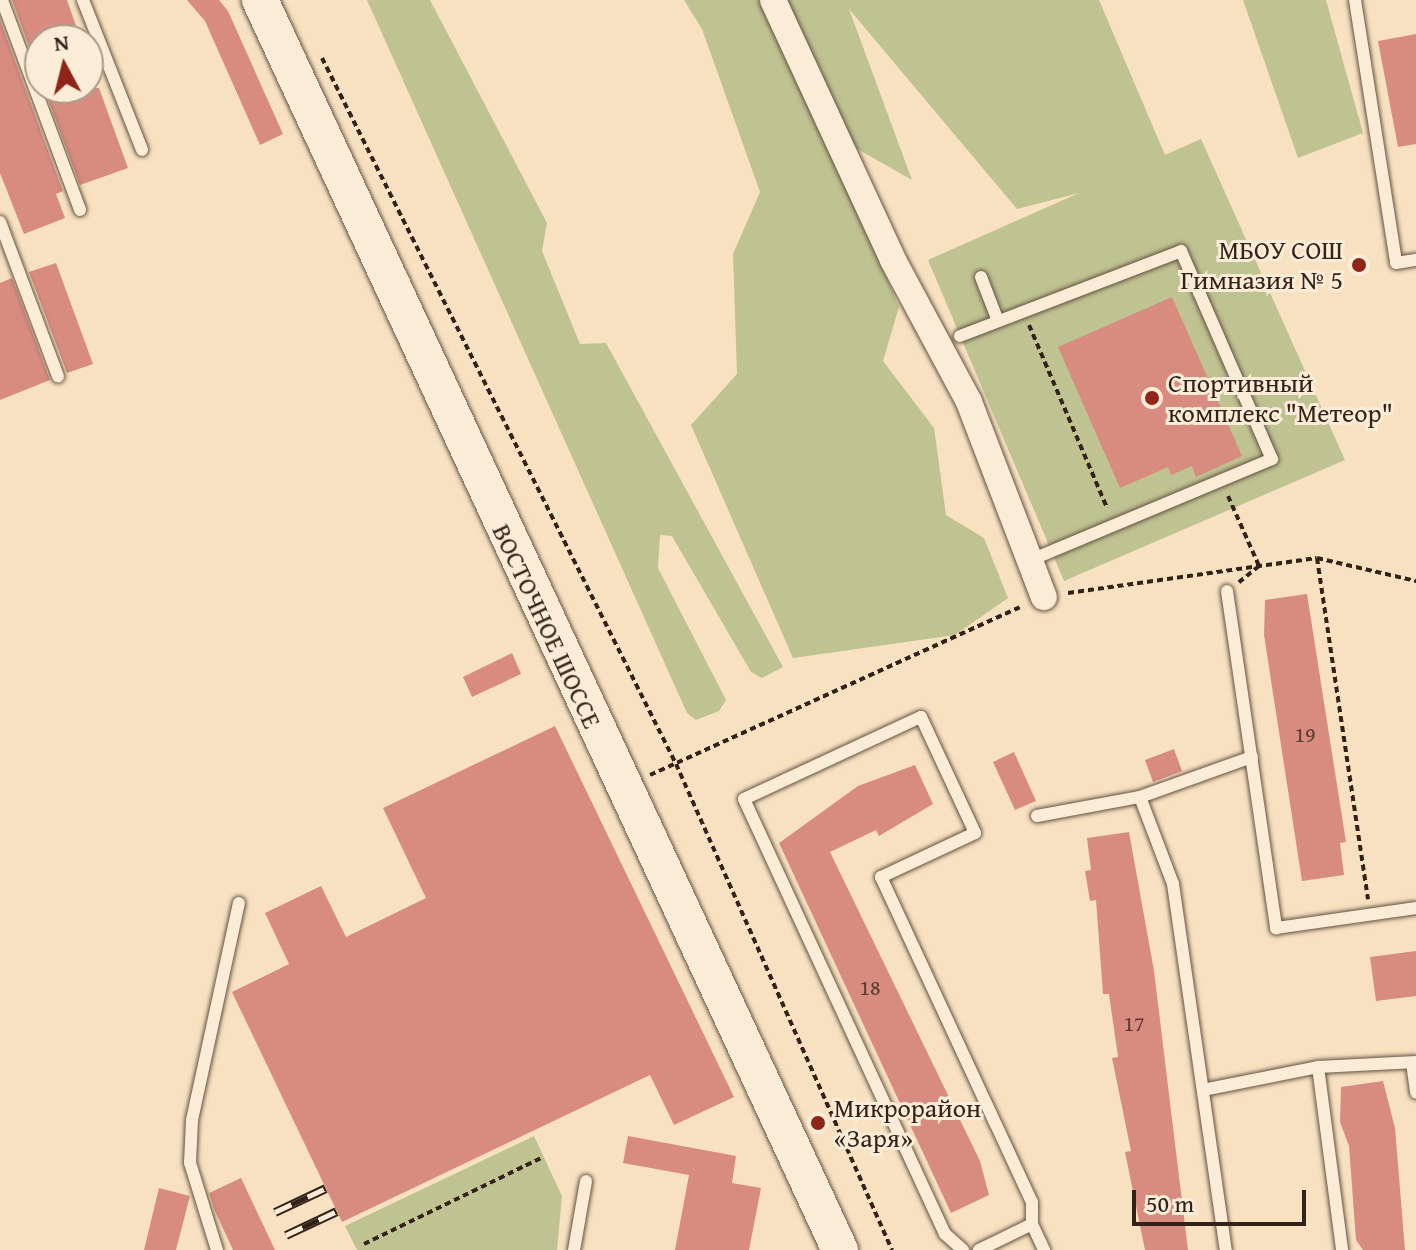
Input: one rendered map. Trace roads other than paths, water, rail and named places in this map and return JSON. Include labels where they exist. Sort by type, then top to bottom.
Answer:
[{"type":"main road","name":"ВОСТОЧНОЕ ШОССЕ","points":[[260,0],[621,789],[840,1250]]},
{"type":"street","points":[[773,0],[893,260],[969,402],[1044,597]]},
{"type":"lane","points":[[2,0],[80,210]]},
{"type":"lane","points":[[83,0],[142,150]]},
{"type":"lane","points":[[1355,0],[1396,263],[1416,260]]},
{"type":"lane","points":[[0,222],[58,376]]},
{"type":"lane","points":[[960,336],[1181,251],[1272,459],[1030,560]]},
{"type":"lane","points":[[981,277],[998,321]]},
{"type":"lane","points":[[1227,591],[1276,928],[1416,908]]},
{"type":"lane","points":[[963,1250],[945,1234],[744,799],[921,717],[975,833],[881,877],[1032,1202],[1032,1224],[1044,1250]]},
{"type":"lane","points":[[1037,816],[1140,797],[1252,757]]},
{"type":"lane","points":[[1140,797],[1173,884],[1226,1250]]},
{"type":"lane","points":[[217,1250],[190,1163],[192,1120],[239,903]]},
{"type":"lane","points":[[1203,1090],[1318,1067],[1414,1062],[1416,1093]]},
{"type":"lane","points":[[1318,1067],[1342,1250]]},
{"type":"lane","points":[[574,1250],[586,1181]]},
{"type":"lane","points":[[979,1250],[1032,1224]]},
{"type":"railway","points":[[275,1212],[326,1188]]},
{"type":"railway","points":[[286,1235],[337,1211]]},
{"type":"place","name":"МБОУ СОШ Гимназия № 5","points":[[1359,265]]},
{"type":"place","name":"Спортивный комплекс \"Метеор\"","points":[[1152,398]]},
{"type":"place","name":"Микрорайон «Заря»","points":[[818,1123]]}]
